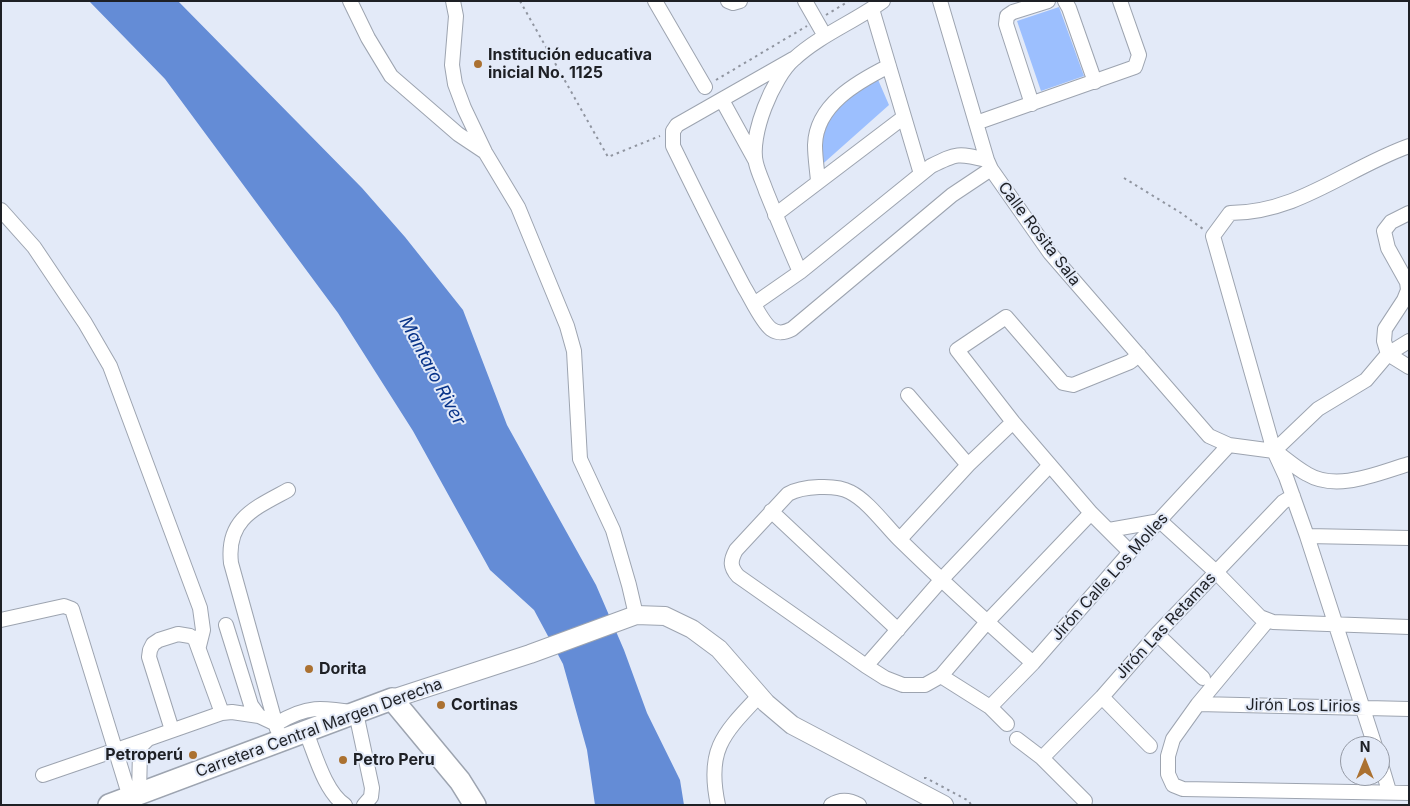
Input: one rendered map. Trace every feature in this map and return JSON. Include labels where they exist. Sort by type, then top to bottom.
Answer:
[{"type":"highway","name":"Carretera Central Margen Derecha","points":[[126,801],[278,733],[306,732],[392,699]]},
{"type":"highway","points":[[392,699],[460,781],[475,805]]},
{"type":"main road","points":[[630,617],[665,616],[692,629],[719,649],[759,696],[792,725],[944,805]]},
{"type":"main road","name":"Carretera Central Margen Derecha","points":[[392,699],[530,654],[630,617]]},
{"type":"street","points":[[350,1],[368,38],[391,76],[458,134],[485,152]]},
{"type":"street","points":[[453,1],[456,16],[452,64],[455,84],[485,152],[518,206],[567,326],[574,351],[580,459],[613,530],[629,584],[630,617]]},
{"type":"street","points":[[655,1],[706,86]]},
{"type":"street","points":[[728,1],[733,3],[740,1]]},
{"type":"street","points":[[805,1],[825,36]]},
{"type":"street","name":"Calle Rosita Sala","points":[[940,1],[989,165],[1050,254],[1209,436],[1229,445],[1274,451]]},
{"type":"street","points":[[1032,104],[1006,24],[1007,16],[1013,12],[1048,1]]},
{"type":"street","points":[[1065,1],[1095,82]]},
{"type":"street","points":[[976,123],[1136,67],[1140,55],[1120,1]]},
{"type":"street","points":[[754,304],[800,272],[931,166],[953,155],[966,155],[989,165],[792,329],[785,332],[777,332],[770,328],[754,304],[725,252],[673,146],[673,131],[678,125],[793,59],[825,36],[878,5],[888,66],[921,174]]},
{"type":"street","points":[[755,161],[756,136],[765,104],[779,76],[793,59]]},
{"type":"street","points":[[818,181],[815,144],[819,124],[828,109],[840,97],[866,78],[888,66]]},
{"type":"street","points":[[722,100],[755,161],[775,215],[800,272]]},
{"type":"street","points":[[775,215],[904,117]]},
{"type":"street","points":[[1372,736],[1307,536],[1286,476],[1274,451],[1213,236],[1230,213],[1265,210],[1293,202],[1372,161],[1409,146]]},
{"type":"street","points":[[1,210],[34,247],[85,323],[110,366],[200,608],[203,630],[199,646]]},
{"type":"street","points":[[1409,213],[1391,222],[1384,231],[1388,248],[1407,282],[1408,290],[1404,300],[1385,329],[1384,341],[1388,354],[1409,367]]},
{"type":"street","points":[[1130,552],[1090,513],[1013,422],[958,350],[1006,318],[1063,383],[1073,385],[1130,362],[1138,355]]},
{"type":"street","points":[[1274,451],[1318,409],[1366,380],[1388,354],[1409,341]]},
{"type":"street","points":[[908,394],[968,465]]},
{"type":"street","points":[[900,539],[968,465],[1013,422]]},
{"type":"street","name":"Jirón Calle Los Molles","points":[[990,707],[1033,663],[1130,552],[1229,445]]},
{"type":"street","points":[[1274,451],[1308,475],[1328,481],[1354,480],[1409,464]]},
{"type":"street","points":[[866,666],[942,579],[1050,465]]},
{"type":"street","points":[[1033,663],[986,622],[850,491],[831,487],[796,489],[788,494],[771,511],[732,557],[730,564],[732,570],[738,576],[866,666],[885,678],[910,686],[925,684],[941,676],[986,622],[1090,513]]},
{"type":"street","points":[[278,733],[231,563],[229,548],[233,534],[249,512],[288,490]]},
{"type":"street","name":"Jirón Las Retamas","points":[[1042,758],[1102,697],[1157,634],[1283,502],[1293,496]]},
{"type":"street","points":[[771,511],[898,630]]},
{"type":"street","points":[[1109,530],[1160,521],[1216,572],[1260,617],[1273,622],[1409,627]]},
{"type":"street","points":[[1307,536],[1409,538]]},
{"type":"street","points":[[1,620],[64,606],[72,609],[114,750],[126,801]]},
{"type":"street","points":[[1268,620],[1198,704],[1173,739],[1168,756],[1168,774],[1173,785],[1183,789],[1390,791],[1409,793]]},
{"type":"street","points":[[226,625],[251,705],[259,716],[278,733]]},
{"type":"street","points":[[172,730],[149,657],[153,644],[159,640],[178,634],[195,639],[222,713]]},
{"type":"street","points":[[1157,634],[1203,678]]},
{"type":"street","points":[[941,676],[990,707],[1007,724]]},
{"type":"street","points":[[718,805],[713,784],[715,759],[720,744],[724,736],[759,696]]},
{"type":"street","points":[[1102,697],[1150,746]]},
{"type":"street","name":"Jirón Los Lirios","points":[[1198,704],[1409,709]]},
{"type":"street","points":[[278,733],[297,712],[315,708],[332,708],[356,713],[372,788],[370,797],[364,805]]},
{"type":"street","points":[[43,775],[222,713],[232,712],[259,716]]},
{"type":"street","points":[[306,732],[328,786],[345,805]]},
{"type":"street","points":[[126,801],[142,745],[148,739]]},
{"type":"street","points":[[1016,739],[1042,758],[1085,801]]},
{"type":"street","points":[[1388,786],[1390,791]]},
{"type":"street","points":[[835,803],[849,801],[859,805]]},
{"type":"path","points":[[520,1],[608,157],[673,131]]},
{"type":"path","points":[[706,86],[849,1]]},
{"type":"path","points":[[1124,178],[1181,213],[1213,236]]},
{"type":"shaded area","points":[[1059,7],[1084,76],[1041,91],[1017,21]]},
{"type":"shaded area","points":[[876,75],[889,105],[817,169],[824,118]]},
{"type":"water","name":"Mantaro River","points":[[89,1],[178,1],[362,188],[405,237],[463,310],[507,425],[596,585],[624,650],[647,713],[680,780],[684,805],[595,805],[587,750],[563,664],[534,610],[490,570],[413,431],[338,313],[165,79]]},
{"type":"place","name":"Institución educativa inicial No. 1125","points":[[478,64]]},
{"type":"place","name":"Dorita","points":[[309,669]]},
{"type":"place","name":"Cortinas","points":[[441,705]]},
{"type":"place","name":"Petroperú","points":[[193,755]]},
{"type":"place","name":"Petro Peru","points":[[343,760]]}]
